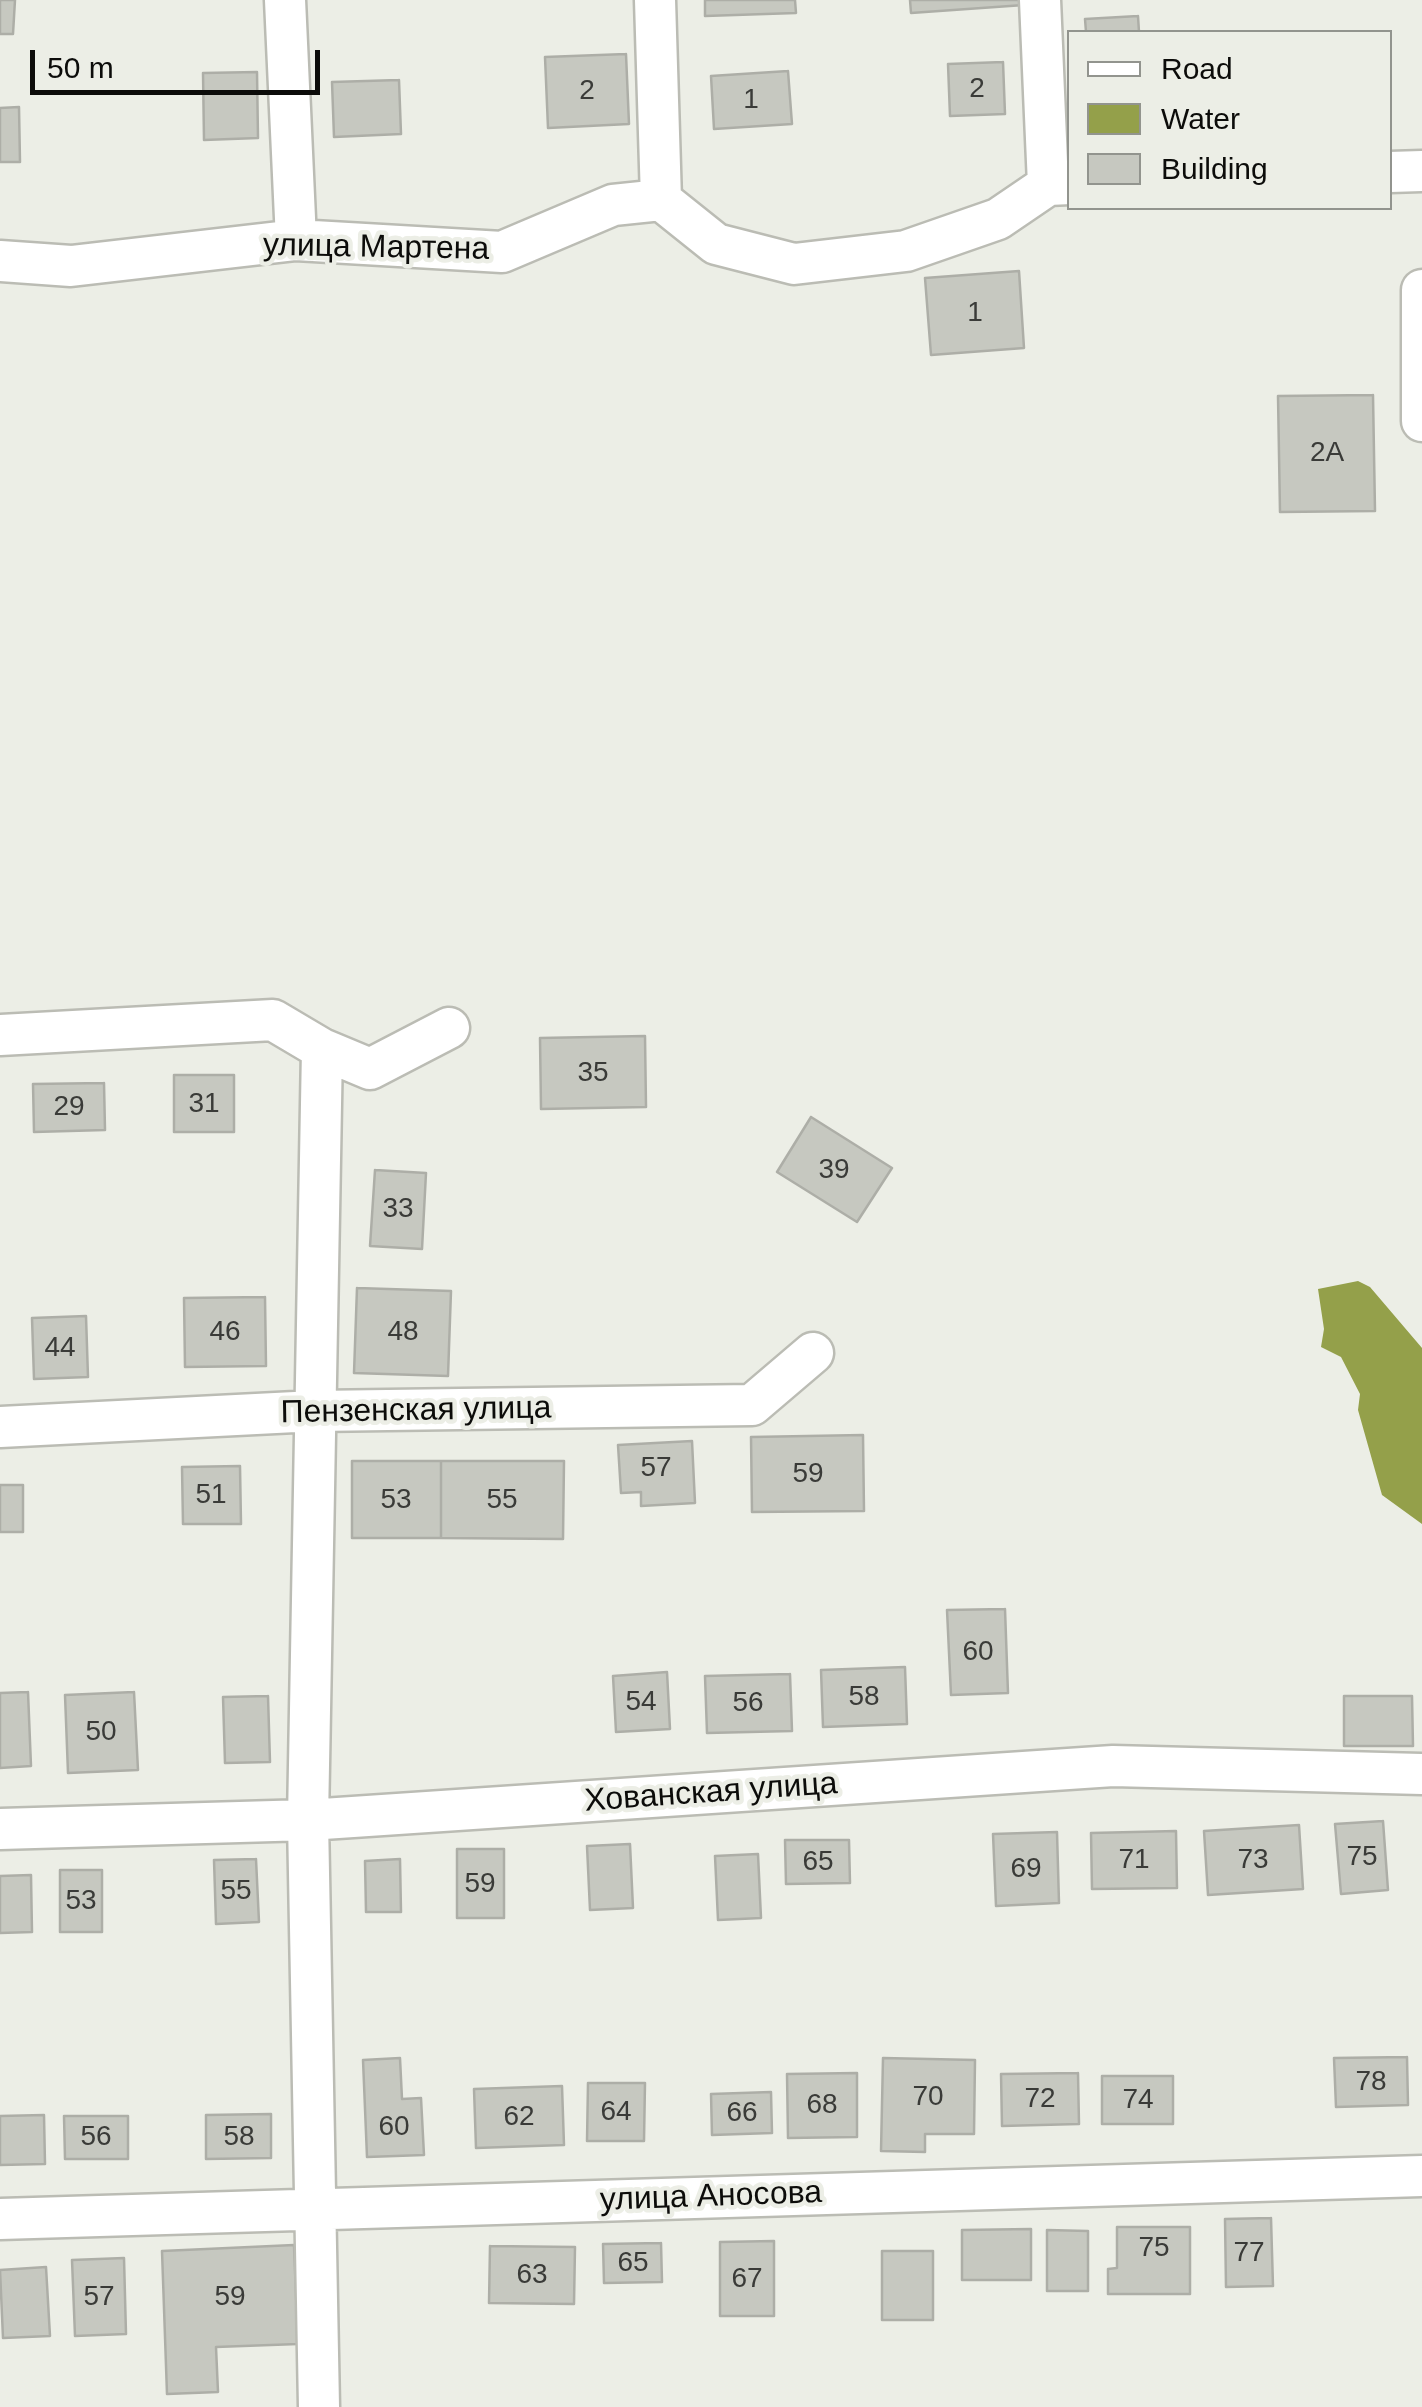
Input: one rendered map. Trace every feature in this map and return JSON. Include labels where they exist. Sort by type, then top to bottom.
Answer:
[{"type":"street","points":[[286,0],[296,240]]},
{"type":"street","points":[[656,0],[662,200],[716,244],[794,264],[906,250],[998,219],[1059,184],[1040,0]]},
{"type":"street","points":[[1392,172],[1422,171]]},
{"type":"street","name":"улица Мартена","points":[[0,261],[71,266],[296,240],[502,252],[613,205],[662,200]]},
{"type":"street","points":[[1422,290],[1422,421]]},
{"type":"street","points":[[0,1034],[273,1020],[322,1049],[370,1069],[449,1028]]},
{"type":"street","points":[[319,2407],[308,1820],[322,1049]]},
{"type":"street","name":"Пензенская улица","points":[[0,1427],[315,1412],[752,1406],[813,1353]]},
{"type":"street","name":"Хованская улица","points":[[0,1829],[308,1820],[1113,1766],[1422,1774]]},
{"type":"street","name":"улица Аносова","points":[[0,2220],[1422,2176]]},
{"type":"water","points":[[1358,1281],[1370,1287],[1422,1348],[1422,1524],[1382,1495],[1358,1410],[1360,1394],[1341,1357],[1321,1347],[1324,1329],[1318,1289]]},
{"type":"building","points":[[0,0],[15,0],[13,34],[0,34]]},
{"type":"building","points":[[705,0],[795,0],[796,13],[705,16]]},
{"type":"building","points":[[910,0],[1024,0],[1024,5],[911,13]]},
{"type":"building","points":[[1138,16],[1139,30],[1086,30],[1085,19]]},
{"type":"building","points":[[626,54],[629,124],[548,128],[545,57]]},
{"type":"building","points":[[1003,62],[1005,114],[950,116],[948,64]]},
{"type":"building","points":[[788,71],[792,124],[714,129],[711,76]]},
{"type":"building","points":[[257,72],[258,138],[204,140],[203,73]]},
{"type":"building","points":[[399,80],[401,134],[334,137],[332,82]]},
{"type":"building","points":[[19,107],[20,162],[0,162],[0,108]]},
{"type":"building","points":[[1019,271],[1024,348],[931,355],[925,278]]},
{"type":"building","points":[[1373,395],[1375,511],[1280,512],[1278,396]]},
{"type":"building","points":[[645,1036],[646,1107],[541,1109],[540,1038]]},
{"type":"building","points":[[174,1075],[234,1075],[234,1132],[174,1132]]},
{"type":"building","points":[[104,1083],[105,1130],[34,1132],[33,1084]]},
{"type":"building","points":[[811,1117],[892,1168],[857,1222],[777,1172]]},
{"type":"building","points":[[375,1170],[426,1173],[422,1249],[370,1246]]},
{"type":"building","points":[[357,1288],[451,1291],[448,1376],[354,1373]]},
{"type":"building","points":[[265,1297],[266,1366],[185,1367],[184,1298]]},
{"type":"building","points":[[86,1316],[88,1377],[34,1379],[32,1318]]},
{"type":"building","points":[[863,1435],[864,1511],[752,1512],[751,1437]]},
{"type":"building","points":[[692,1441],[695,1503],[641,1506],[641,1492],[621,1493],[618,1445]]},
{"type":"building","points":[[352,1461],[441,1461],[441,1538],[352,1538]]},
{"type":"building","points":[[441,1461],[564,1461],[563,1539],[441,1538]]},
{"type":"building","points":[[240,1466],[241,1524],[183,1524],[182,1467]]},
{"type":"building","points":[[0,1485],[23,1485],[23,1532],[0,1532]]},
{"type":"building","points":[[1005,1609],[1008,1693],[951,1695],[947,1610]]},
{"type":"building","points":[[905,1667],[907,1724],[823,1727],[821,1670]]},
{"type":"building","points":[[667,1672],[670,1729],[616,1732],[613,1676]]},
{"type":"building","points":[[790,1674],[792,1731],[707,1733],[705,1676]]},
{"type":"building","points":[[28,1692],[31,1766],[0,1768],[0,1693]]},
{"type":"building","points":[[134,1692],[138,1770],[68,1773],[65,1695]]},
{"type":"building","points":[[268,1696],[270,1762],[225,1763],[223,1697]]},
{"type":"building","points":[[1344,1696],[1412,1696],[1413,1746],[1344,1746]]},
{"type":"building","points":[[1383,1821],[1388,1890],[1341,1894],[1335,1824]]},
{"type":"building","points":[[1299,1825],[1303,1889],[1208,1895],[1204,1831]]},
{"type":"building","points":[[1176,1831],[1177,1888],[1092,1889],[1091,1833]]},
{"type":"building","points":[[1057,1832],[1059,1903],[996,1906],[993,1834]]},
{"type":"building","points":[[785,1840],[849,1840],[850,1883],[786,1884]]},
{"type":"building","points":[[630,1844],[633,1908],[590,1910],[587,1846]]},
{"type":"building","points":[[457,1849],[504,1849],[504,1918],[457,1918]]},
{"type":"building","points":[[758,1854],[761,1918],[718,1920],[715,1856]]},
{"type":"building","points":[[256,1859],[259,1922],[216,1924],[214,1860]]},
{"type":"building","points":[[400,1859],[401,1912],[366,1912],[365,1861]]},
{"type":"building","points":[[60,1870],[102,1870],[102,1932],[60,1932]]},
{"type":"building","points":[[31,1875],[32,1932],[0,1933],[0,1876]]},
{"type":"building","points":[[1407,2057],[1408,2105],[1336,2107],[1334,2058]]},
{"type":"building","points":[[400,2058],[402,2099],[421,2098],[424,2155],[367,2157],[363,2060]]},
{"type":"building","points":[[883,2058],[975,2060],[974,2134],[925,2134],[925,2152],[881,2151]]},
{"type":"building","points":[[857,2073],[857,2137],[788,2138],[787,2074]]},
{"type":"building","points":[[1078,2073],[1079,2124],[1002,2126],[1001,2074]]},
{"type":"building","points":[[1102,2076],[1173,2076],[1173,2124],[1102,2124]]},
{"type":"building","points":[[588,2083],[645,2083],[644,2141],[587,2141]]},
{"type":"building","points":[[562,2086],[564,2145],[476,2148],[474,2089]]},
{"type":"building","points":[[771,2092],[772,2133],[712,2135],[711,2094]]},
{"type":"building","points":[[271,2114],[271,2158],[206,2159],[206,2115]]},
{"type":"building","points":[[44,2115],[45,2164],[0,2165],[0,2116]]},
{"type":"building","points":[[64,2116],[128,2116],[128,2159],[65,2159]]},
{"type":"building","points":[[1271,2218],[1273,2286],[1226,2287],[1225,2219]]},
{"type":"building","points":[[1117,2227],[1190,2227],[1190,2294],[1108,2294],[1108,2269],[1117,2268]]},
{"type":"building","points":[[1031,2229],[1031,2280],[962,2280],[962,2230]]},
{"type":"building","points":[[1047,2230],[1088,2231],[1088,2291],[1047,2291]]},
{"type":"building","points":[[774,2241],[774,2316],[720,2316],[720,2242]]},
{"type":"building","points":[[661,2243],[662,2282],[604,2283],[603,2244]]},
{"type":"building","points":[[294,2245],[298,2344],[216,2347],[218,2392],[167,2394],[162,2251]]},
{"type":"building","points":[[490,2246],[575,2247],[574,2304],[489,2303]]},
{"type":"building","points":[[882,2251],[933,2251],[933,2320],[882,2320]]},
{"type":"building","points":[[124,2258],[126,2334],[75,2336],[72,2260]]},
{"type":"building","points":[[46,2267],[50,2336],[3,2338],[0,2270]]}]
